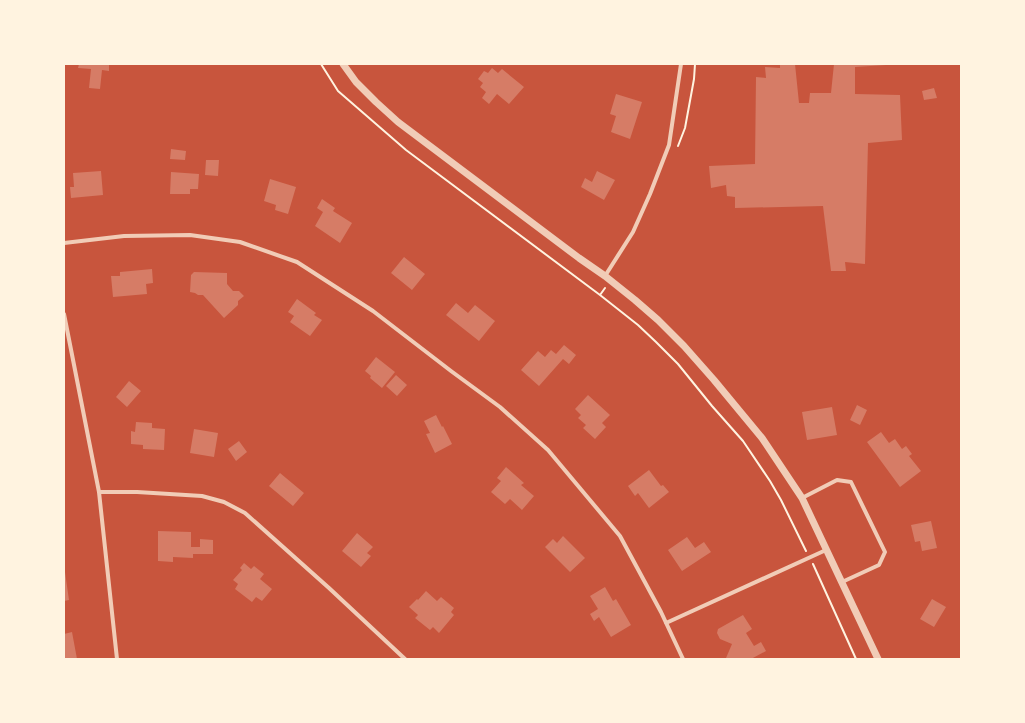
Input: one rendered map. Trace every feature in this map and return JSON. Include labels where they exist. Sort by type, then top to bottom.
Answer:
[{"type":"street","points":[[344,64],[356,82],[398,122],[605,276],[658,320],[689,351],[762,438],[802,498],[878,659]]},
{"type":"street","points":[[605,276],[634,232],[669,145],[681,64]]},
{"type":"street","points":[[64,243],[124,236],[190,235],[240,242],[297,262],[373,311],[500,407],[548,450],[620,536],[666,623],[683,659]]},
{"type":"street","points":[[64,314],[99,492],[117,659]]},
{"type":"street","points":[[802,498],[837,480],[851,482],[885,552],[879,565],[842,582]]},
{"type":"street","points":[[99,492],[138,492],[202,496],[224,502],[245,513],[329,588],[405,659]]},
{"type":"street","points":[[666,623],[826,550]]},
{"type":"path","points":[[320,64],[338,91],[406,150],[600,295],[638,325],[656,342],[678,364],[743,441],[781,500],[803,545]]},
{"type":"path","points":[[679,143],[685,128],[694,79],[695,64]]},
{"type":"path","points":[[813,566],[856,659]]},
{"type":"building","points":[[79,64],[109,64],[109,71],[102,70],[100,89],[89,88],[91,69],[78,68]]},
{"type":"building","points":[[780,64],[795,64],[799,103],[809,103],[810,93],[831,93],[834,64],[886,64],[855,67],[855,94],[900,95],[902,140],[868,143],[865,264],[845,262],[846,271],[831,271],[823,206],[735,208],[735,197],[727,196],[726,185],[711,188],[709,166],[755,164],[756,77],[766,78],[765,67],[780,68]]},
{"type":"building","points":[[492,68],[498,73],[502,69],[524,87],[509,104],[497,94],[489,104],[482,98],[486,92],[480,87],[483,83],[478,79],[484,71],[488,73]]},
{"type":"building","points":[[934,88],[937,98],[924,100],[922,91]]},
{"type":"building","points":[[616,94],[642,102],[630,139],[611,132],[616,116],[610,114]]},
{"type":"building","points":[[171,149],[186,151],[185,160],[170,159]]},
{"type":"building","points":[[206,160],[219,160],[218,176],[205,175]]},
{"type":"building","points":[[101,171],[103,195],[71,198],[70,187],[74,187],[73,173]]},
{"type":"building","points":[[597,171],[615,180],[604,200],[581,187],[585,178],[592,182]]},
{"type":"building","points":[[171,172],[199,174],[198,189],[190,189],[190,194],[170,194]]},
{"type":"building","points":[[270,179],[296,187],[288,214],[275,210],[276,205],[264,201]]},
{"type":"building","points":[[322,199],[335,208],[333,211],[352,223],[340,243],[315,226],[323,212],[317,208]]},
{"type":"building","points":[[404,257],[425,274],[412,290],[391,273]]},
{"type":"building","points":[[152,269],[153,283],[146,284],[147,294],[113,297],[111,276],[120,276],[120,272]]},
{"type":"building","points":[[194,272],[227,273],[227,284],[233,291],[239,291],[244,296],[238,301],[238,305],[224,318],[203,295],[190,292],[191,275]]},
{"type":"building","points":[[297,299],[316,313],[314,315],[322,320],[310,336],[290,322],[294,316],[288,312]]},
{"type":"building","points":[[456,303],[468,313],[475,305],[495,321],[479,341],[446,315]]},
{"type":"building","points":[[564,345],[576,355],[569,364],[563,359],[539,386],[521,370],[538,351],[545,357],[551,350],[556,354]]},
{"type":"building","points":[[376,357],[395,372],[382,388],[370,378],[371,376],[365,371]]},
{"type":"building","points":[[396,375],[407,385],[397,396],[386,386]]},
{"type":"building","points":[[129,381],[141,391],[127,407],[116,397]]},
{"type":"building","points":[[588,395],[610,415],[602,423],[606,427],[595,439],[583,428],[586,425],[578,418],[581,415],[575,409]]},
{"type":"building","points":[[857,405],[867,410],[860,425],[850,420]]},
{"type":"building","points":[[832,407],[837,435],[807,440],[802,412]]},
{"type":"building","points":[[436,415],[452,444],[435,453],[426,434],[430,433],[424,421]]},
{"type":"building","points":[[136,422],[152,423],[152,428],[165,429],[164,450],[143,449],[143,445],[131,444],[131,431],[135,432]]},
{"type":"building","points":[[194,429],[218,433],[214,457],[190,453]]},
{"type":"building","points":[[881,432],[889,443],[895,439],[902,449],[906,446],[912,454],[909,456],[921,471],[900,487],[867,442]]},
{"type":"building","points":[[239,441],[247,452],[236,461],[228,449]]},
{"type":"building","points":[[506,467],[524,483],[521,485],[534,496],[522,510],[510,499],[505,504],[491,492],[501,481],[497,478]]},
{"type":"building","points":[[649,470],[661,486],[663,485],[669,492],[649,508],[638,493],[635,496],[628,486]]},
{"type":"building","points":[[280,473],[304,493],[293,506],[269,486]]},
{"type":"building","points":[[931,521],[937,548],[922,551],[920,541],[915,542],[911,525]]},
{"type":"building","points":[[158,531],[191,532],[191,547],[200,547],[200,539],[213,540],[213,554],[193,554],[193,558],[173,557],[173,562],[158,561]]},
{"type":"building","points":[[357,533],[373,547],[367,553],[371,556],[361,567],[342,551]]},
{"type":"building","points":[[563,536],[585,558],[570,572],[545,547],[553,539],[557,543]]},
{"type":"building","points":[[687,537],[695,548],[704,542],[711,552],[682,571],[668,550]]},
{"type":"building","points":[[244,563],[251,569],[254,566],[264,574],[260,579],[272,589],[262,601],[256,597],[252,602],[235,589],[238,584],[233,580],[242,570],[240,568]]},
{"type":"building","points":[[64,572],[69,600],[64,601]]},
{"type":"building","points":[[605,587],[613,601],[616,599],[631,625],[611,637],[599,617],[594,621],[590,614],[598,609],[590,596]]},
{"type":"building","points":[[426,591],[437,601],[441,597],[454,608],[451,612],[454,615],[439,633],[433,627],[430,630],[415,618],[418,615],[409,607]]},
{"type":"building","points":[[932,599],[946,607],[934,627],[920,619]]},
{"type":"building","points":[[743,615],[752,629],[746,633],[754,646],[761,642],[766,651],[751,659],[728,659],[726,658],[732,644],[720,639],[717,633],[718,629]]},
{"type":"building","points":[[72,632],[77,659],[64,659],[64,634]]}]
